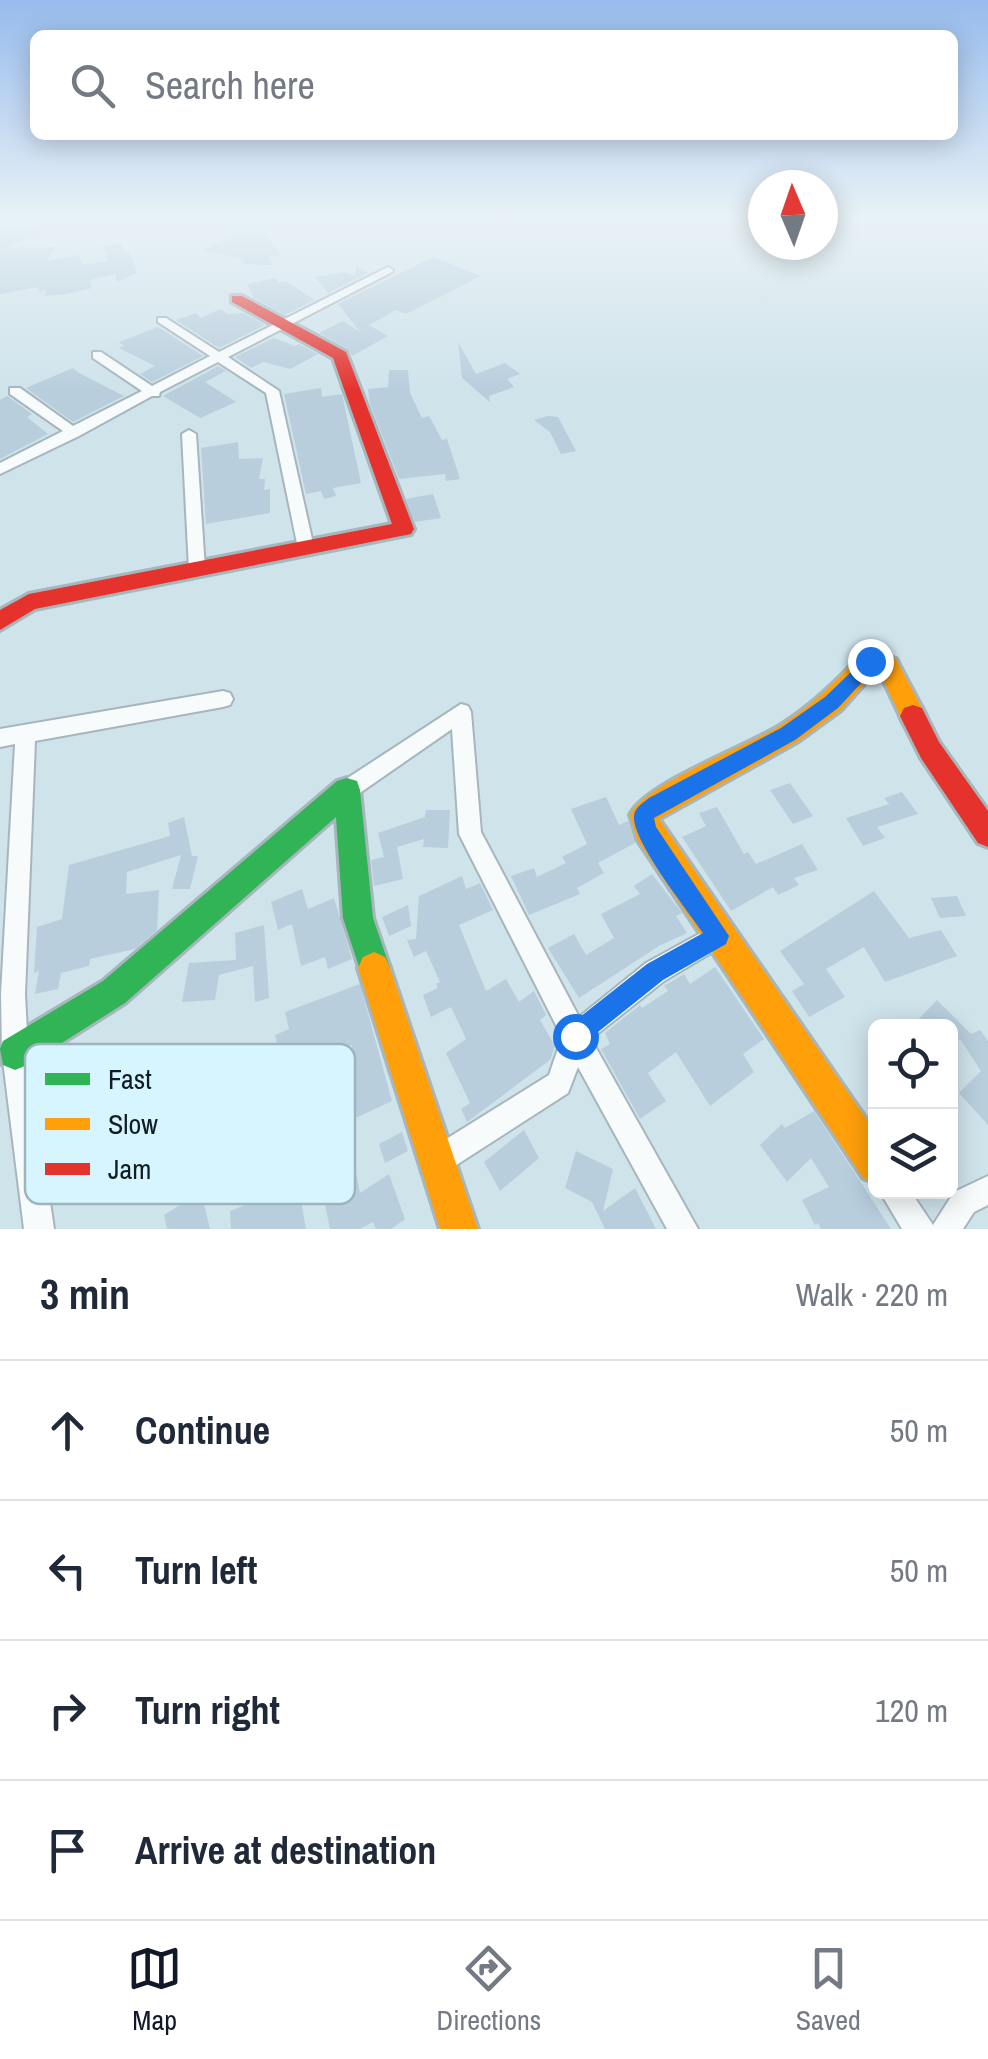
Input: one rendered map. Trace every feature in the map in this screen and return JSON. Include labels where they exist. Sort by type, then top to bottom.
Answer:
[{"type":"street","points":[[0,469],[376,276]]},
{"type":"street","points":[[0,621],[29,602],[404,529],[340,355],[237,299]]},
{"type":"street","points":[[162,320],[272,391],[306,548]]},
{"type":"street","points":[[97,355],[154,393]]},
{"type":"street","points":[[14,391],[74,432]]},
{"type":"street","points":[[188,434],[197,570]]},
{"type":"street","points":[[868,1153],[646,830],[644,815],[656,804],[788,734],[832,702],[870,661],[888,666],[930,750],[988,834]]},
{"type":"street","points":[[25,1131],[14,1054],[12,736],[223,700]]},
{"type":"street","points":[[30,1044],[114,992],[347,790],[461,712],[470,834],[575,1036],[683,1229]]},
{"type":"street","points":[[347,790],[358,918],[460,1229]]},
{"type":"street","points":[[437,1161],[559,1084],[575,1036],[655,972],[718,936]]},
{"type":"street","points":[[14,1054],[25,1047]]},
{"type":"street","points":[[946,1229],[964,1202],[988,1190]]},
{"type":"street","points":[[899,1199],[920,1229]]},
{"type":"street","points":[[35,1204],[39,1229]]},
{"type":"building","points":[[0,276],[105,276],[90,280],[92,288],[66,294],[45,296],[46,290],[39,292],[38,287],[0,294]]},
{"type":"building","points":[[319,276],[361,276],[328,293],[315,277]]},
{"type":"building","points":[[394,276],[480,276],[406,314],[396,310],[369,325],[388,336],[352,356],[348,349],[319,333],[343,321],[360,332],[338,304]]},
{"type":"building","points":[[276,278],[278,283],[286,281],[314,300],[285,315],[254,298],[247,284]]},
{"type":"building","points":[[220,309],[228,314],[244,313],[265,325],[219,348],[176,320],[196,313],[201,318]]},
{"type":"building","points":[[158,327],[203,356],[152,382],[140,374],[155,366],[119,348],[124,346],[119,342]]},
{"type":"building","points":[[274,338],[318,354],[290,369],[263,362],[251,368],[235,357]]},
{"type":"building","points":[[458,342],[476,374],[505,363],[520,374],[507,379],[514,387],[489,396],[490,402],[462,378]]},
{"type":"building","points":[[218,366],[226,371],[205,382],[236,402],[200,418],[163,396]]},
{"type":"building","points":[[73,368],[124,396],[73,422],[26,388]]},
{"type":"building","points":[[389,370],[408,370],[410,393],[422,418],[429,416],[442,440],[447,439],[460,479],[446,481],[445,474],[399,479],[368,389],[388,387]]},
{"type":"building","points":[[321,388],[322,397],[342,394],[361,483],[333,488],[336,496],[324,499],[321,491],[306,494],[284,394]]},
{"type":"building","points":[[7,396],[32,414],[27,417],[48,434],[0,459],[0,400]]},
{"type":"building","points":[[558,417],[576,451],[561,454],[550,432],[534,420]]},
{"type":"building","points":[[238,442],[239,459],[263,458],[259,479],[265,479],[264,490],[270,489],[270,513],[206,524],[201,448]]},
{"type":"building","points":[[433,494],[441,518],[415,522],[406,499]]},
{"type":"building","points":[[790,783],[813,816],[793,824],[770,790]]},
{"type":"building","points":[[902,792],[918,814],[877,827],[885,838],[863,846],[846,818],[889,804],[884,798]]},
{"type":"building","points":[[606,797],[619,825],[628,821],[635,843],[598,863],[604,873],[577,888],[580,894],[529,915],[511,876],[534,868],[537,877],[566,863],[562,857],[587,844],[571,809]]},
{"type":"building","points":[[717,807],[744,854],[748,852],[756,864],[802,844],[818,870],[794,878],[799,885],[778,895],[773,887],[731,911],[682,837],[706,826],[699,813]]},
{"type":"building","points":[[426,810],[450,810],[448,848],[423,847],[424,839],[397,847],[403,879],[374,886],[371,860],[384,857],[378,833],[425,817]]},
{"type":"building","points":[[184,817],[192,856],[198,856],[190,889],[172,889],[181,855],[127,872],[126,894],[159,890],[157,930],[135,949],[90,959],[89,966],[61,973],[58,989],[35,994],[39,971],[34,973],[37,927],[62,919],[69,865],[170,836],[168,823]]},
{"type":"building","points":[[652,874],[682,913],[676,916],[687,933],[659,946],[579,998],[548,948],[574,934],[586,955],[614,938],[601,914],[640,894],[634,886]]},
{"type":"building","points":[[462,876],[466,889],[480,883],[493,910],[459,925],[486,991],[506,979],[519,1002],[534,991],[546,1015],[540,1020],[555,1046],[550,1060],[467,1122],[461,1109],[470,1103],[446,1053],[466,1039],[451,1007],[431,1017],[423,995],[438,988],[436,984],[440,982],[426,951],[414,957],[407,940],[416,939],[419,896]]},
{"type":"building","points":[[302,889],[308,909],[334,898],[352,959],[328,969],[325,957],[301,966],[292,924],[278,930],[271,902]]},
{"type":"building","points":[[874,891],[909,938],[941,930],[957,956],[885,982],[864,947],[826,969],[845,997],[809,1017],[792,991],[804,984],[780,951]]},
{"type":"building","points":[[957,896],[966,916],[940,918],[931,898]]},
{"type":"building","points":[[408,905],[411,926],[389,936],[382,917]]},
{"type":"building","points":[[264,925],[269,998],[255,1002],[253,966],[219,975],[215,1000],[182,1002],[189,963],[236,960],[235,933]]},
{"type":"building","points":[[715,967],[764,1039],[743,1054],[754,1072],[710,1106],[676,1052],[648,1073],[666,1101],[640,1119],[601,1049],[610,1044],[605,1033],[640,1005],[642,1008],[668,991],[664,986],[684,974],[690,984]]},
{"type":"building","points":[[360,984],[392,1101],[355,1118],[355,1044],[277,1044],[275,1035],[289,1029],[285,1012]]},
{"type":"building","points":[[937,1000],[956,1019],[919,1019]]},
{"type":"building","points":[[958,1021],[971,1034],[980,1030],[988,1041],[988,1125],[959,1093],[981,1071],[960,1039]]},
{"type":"building","points":[[814,1111],[891,1229],[821,1229],[818,1223],[815,1225],[802,1200],[829,1187],[811,1158],[787,1182],[760,1145],[782,1124],[785,1128]]},
{"type":"building","points":[[524,1130],[539,1158],[500,1191],[484,1162]]},
{"type":"building","points":[[402,1132],[408,1151],[385,1163],[379,1144]]},
{"type":"building","points":[[576,1151],[613,1169],[603,1211],[635,1188],[656,1229],[605,1229],[592,1202],[565,1188]]},
{"type":"building","points":[[355,1174],[360,1193],[389,1174],[405,1219],[391,1229],[376,1229],[373,1222],[360,1229],[330,1229],[325,1204],[355,1204]]},
{"type":"building","points":[[182,1204],[204,1204],[210,1229],[167,1229],[164,1215]]},
{"type":"building","points":[[248,1204],[302,1204],[306,1229],[231,1229],[230,1211]]},
{"type":"traffic: fast","points":[[30,1044],[114,992],[347,790],[358,918],[374,968]]},
{"type":"traffic: fast","points":[[15,1053],[25,1047]]},
{"type":"traffic: slow","points":[[868,1153],[647,830],[644,815],[656,804],[788,734],[832,703],[870,661],[888,666],[913,716]]},
{"type":"traffic: slow","points":[[374,968],[459,1229]]},
{"type":"traffic: jam","points":[[0,621],[29,602],[404,529],[340,355],[237,299]]},
{"type":"traffic: jam","points":[[913,716],[930,750],[988,834]]},
{"type":"route","points":[[575,1036],[655,972],[718,936],[646,830],[644,815],[656,804],[788,734],[832,702],[870,661]]}]
